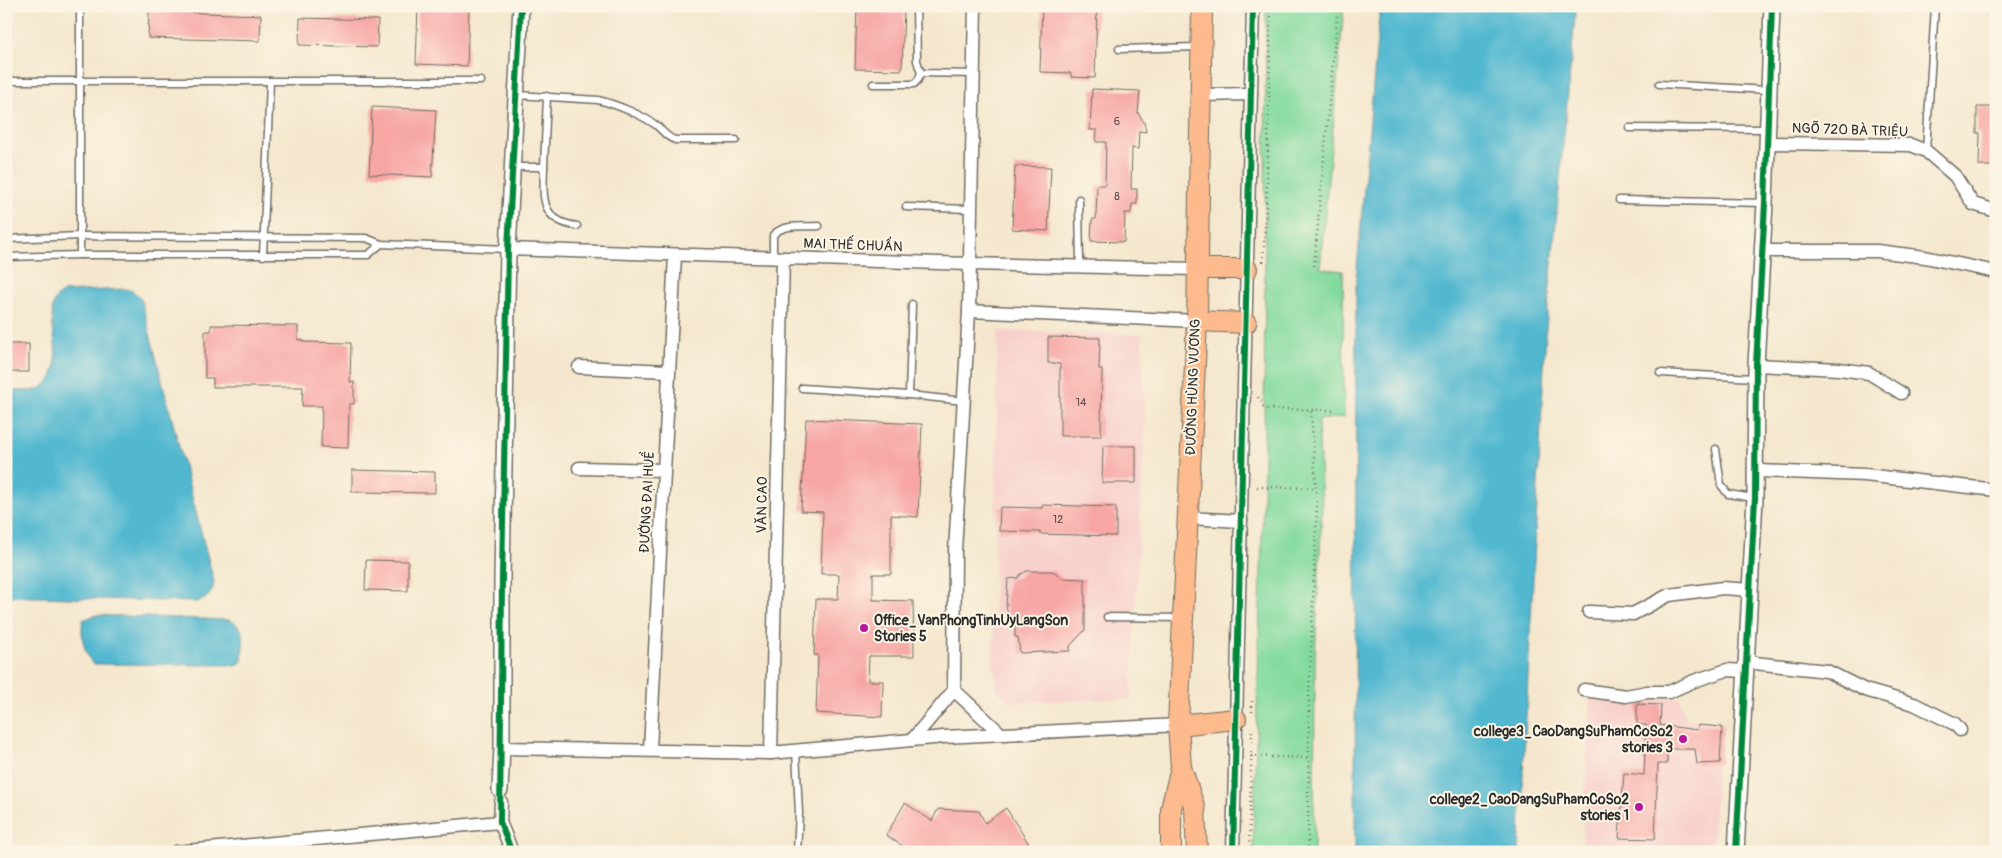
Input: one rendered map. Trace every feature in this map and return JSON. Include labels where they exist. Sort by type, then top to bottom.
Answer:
[{"type":"main road","name":"ĐƯỜNG HÙNG VƯƠNG","points":[[1197,852],[1195,809],[1181,767],[1178,725],[1197,321],[1202,6]]},
{"type":"main road","points":[[1197,269],[1255,267]]},
{"type":"main road","points":[[1197,321],[1246,323]]},
{"type":"main road","points":[[1178,725],[1247,721]]},
{"type":"main road","name":"ĐƯỜNG HÙNG VƯƠNG","points":[[1171,852],[1171,809],[1181,767]]},
{"type":"street","points":[[512,852],[500,822],[502,568],[508,249],[518,95],[521,6]]},
{"type":"street","points":[[912,740],[954,690],[955,551],[969,311],[975,6]]},
{"type":"street","points":[[1233,852],[1247,721],[1241,521],[1246,323],[1255,267],[1251,94],[1253,6]]},
{"type":"street","points":[[1736,852],[1745,666],[1756,498],[1756,372],[1768,136],[1772,6]]},
{"type":"street","points":[[1200,95],[1251,94]]},
{"type":"street","name":"NGÕ 720 BÀ TRIỆU","points":[[1768,136],[1911,145],[1926,151],[1955,176],[1973,204],[1996,210]]},
{"type":"street","name":"MAI THẾ CHUẨN","points":[[508,249],[969,264],[1197,269]]},
{"type":"street","points":[[1762,251],[1877,251],[1925,257],[1996,272]]},
{"type":"street","name":"ĐƯỜNG ĐẠI HUỀ","points":[[650,750],[675,255]]},
{"type":"street","name":"VĂN CAO","points":[[771,753],[778,258]]},
{"type":"street","points":[[969,311],[1197,321]]},
{"type":"street","points":[[579,367],[668,371]]},
{"type":"street","points":[[1756,372],[1839,369],[1869,373],[1901,393]]},
{"type":"street","points":[[579,468],[663,470]]},
{"type":"street","points":[[1756,471],[1865,475],[1996,490]]},
{"type":"street","points":[[1188,518],[1241,521]]},
{"type":"street","points":[[1589,612],[1633,614],[1669,595],[1723,588],[1750,590]]},
{"type":"street","points":[[1584,690],[1626,696],[1647,692],[1669,692],[1694,680],[1745,666],[1827,672],[1865,690],[1914,704],[1955,724],[1960,730]]},
{"type":"street","points":[[954,690],[1001,734]]},
{"type":"street","points":[[502,748],[771,753],[912,740],[1178,725]]},
{"type":"street","points":[[176,852],[500,822]]},
{"type":"lane","points":[[80,6],[80,255]]},
{"type":"lane","points":[[873,84],[914,84],[918,80],[921,73],[917,61],[916,6]]},
{"type":"lane","points":[[1926,151],[1935,6]]},
{"type":"lane","points":[[1119,50],[1201,47]]},
{"type":"lane","points":[[921,73],[974,74]]},
{"type":"lane","points":[[6,81],[481,81]]},
{"type":"lane","points":[[263,256],[265,166],[270,81]]},
{"type":"lane","points":[[1659,84],[1770,90]]},
{"type":"lane","points":[[518,95],[607,102],[646,119],[657,126],[667,137],[675,140],[736,140]]},
{"type":"lane","points":[[547,96],[544,200],[548,210],[555,219],[564,224],[578,226]]},
{"type":"lane","points":[[1629,128],[1768,136]]},
{"type":"lane","points":[[514,168],[544,167]]},
{"type":"lane","points":[[1079,199],[1080,266]]},
{"type":"lane","points":[[1619,200],[1765,203]]},
{"type":"lane","points":[[906,207],[970,209]]},
{"type":"lane","points":[[778,258],[773,235],[778,229],[819,226]]},
{"type":"lane","points":[[6,239],[80,236],[366,238],[381,244],[508,249]]},
{"type":"lane","points":[[6,258],[80,255],[368,255],[381,244]]},
{"type":"lane","points":[[909,395],[912,304]]},
{"type":"lane","points":[[1660,373],[1756,372]]},
{"type":"lane","points":[[802,388],[909,395],[964,401]]},
{"type":"lane","points":[[1716,449],[1721,484],[1728,494],[1756,498]]},
{"type":"lane","points":[[1107,617],[1183,618]]},
{"type":"lane","points":[[796,751],[799,813],[797,852]]},
{"type":"path","points":[[1255,267],[1267,189],[1271,6]]},
{"type":"path","points":[[1314,266],[1338,6]]},
{"type":"path","points":[[1257,406],[1257,396],[1263,406],[1268,409],[1336,410]]},
{"type":"path","points":[[1308,852],[1308,758],[1316,488],[1311,410]]},
{"type":"path","points":[[1257,481],[1257,487],[1316,488]]},
{"type":"path","points":[[1249,852],[1251,756],[1247,721],[1252,696]]},
{"type":"path","points":[[1251,756],[1308,758]]},
{"type":"shaded area","points":[[998,331],[1142,334],[1145,423],[1131,699],[1010,702],[997,690],[993,662]]},
{"type":"shaded area","points":[[1679,697],[1686,719],[1725,723],[1716,763],[1713,852],[1582,852],[1590,698],[1624,704]]},
{"type":"green space","points":[[1266,6],[1344,6],[1320,268],[1343,271],[1344,417],[1318,420],[1322,506],[1315,658],[1314,852],[1253,852],[1264,468]]},
{"type":"water","points":[[1380,6],[1576,6],[1546,328],[1519,852],[1355,852],[1356,280]]},
{"type":"water","points":[[125,289],[133,291],[141,299],[214,582],[212,590],[205,599],[193,602],[6,596],[6,390],[37,390],[50,380],[56,359],[52,309],[58,296],[64,292]]},
{"type":"water","points":[[96,615],[229,620],[235,623],[242,632],[242,661],[239,664],[233,665],[93,664],[85,649],[82,625],[83,620]]},
{"type":"building","points":[[418,6],[469,6],[467,66],[416,64]]},
{"type":"building","points":[[857,6],[904,6],[902,70],[855,69]]},
{"type":"building","points":[[1042,6],[1097,6],[1095,78],[1071,77],[1071,73],[1040,72]]},
{"type":"building","points":[[149,11],[261,15],[260,41],[148,38]]},
{"type":"building","points":[[300,18],[378,20],[377,47],[299,45]]},
{"type":"building","points":[[1092,89],[1140,91],[1138,113],[1144,122],[1146,132],[1139,131],[1138,149],[1132,148],[1131,189],[1137,189],[1137,204],[1132,204],[1131,213],[1125,213],[1124,242],[1091,241],[1092,219],[1096,219],[1097,185],[1105,185],[1106,142],[1096,142],[1097,130],[1090,130]]},
{"type":"building","points":[[372,107],[436,110],[432,177],[369,174]]},
{"type":"building","points":[[1977,107],[1996,107],[1996,166],[1979,166],[1980,133],[1977,133]]},
{"type":"building","points":[[1015,166],[1051,167],[1048,231],[1012,229]]},
{"type":"building","points":[[211,325],[298,326],[298,340],[303,340],[303,342],[351,343],[350,382],[354,382],[354,404],[349,404],[348,448],[321,447],[322,406],[302,406],[303,387],[213,387],[213,378],[205,378],[205,331],[211,331]]},
{"type":"building","points":[[1048,337],[1100,338],[1099,369],[1102,369],[1101,436],[1060,436],[1060,364],[1048,363]]},
{"type":"building","points":[[6,344],[29,344],[29,372],[6,372]]},
{"type":"building","points":[[806,419],[922,424],[918,517],[891,515],[891,574],[873,574],[873,600],[913,601],[914,656],[869,656],[868,681],[883,681],[882,717],[816,713],[818,655],[814,655],[816,599],[838,599],[839,574],[821,574],[823,512],[801,511]]},
{"type":"building","points":[[1103,446],[1136,446],[1136,483],[1102,483]]},
{"type":"building","points":[[352,470],[435,472],[435,493],[352,492]]},
{"type":"building","points":[[1042,505],[1116,507],[1116,536],[999,531],[1000,507],[1042,508]]},
{"type":"building","points":[[366,560],[408,561],[408,591],[365,590]]},
{"type":"building","points":[[1027,571],[1053,571],[1062,578],[1085,579],[1085,630],[1070,646],[1070,651],[1020,653],[1018,637],[1015,637],[1015,626],[1011,626],[1006,606],[1008,579],[1018,578]]},
{"type":"building","points":[[1637,704],[1661,705],[1660,725],[1697,730],[1698,725],[1722,727],[1720,763],[1697,764],[1695,749],[1667,749],[1667,764],[1658,764],[1655,839],[1619,838],[1624,773],[1644,775],[1646,725],[1637,724]]},
{"type":"building","points":[[905,803],[932,821],[938,809],[979,811],[985,823],[1006,808],[1029,844],[1012,852],[912,852],[886,835]]},
{"type":"cycle path","points":[[512,852],[500,822],[502,578],[508,249],[521,6]]},
{"type":"cycle path","points":[[1233,852],[1253,6]]},
{"type":"cycle path","points":[[1736,852],[1755,498],[1756,365],[1765,203],[1772,6]]},
{"type":"place","name":"Office_VanPhongTinhUyLangSon Stories 5","points":[[864,628]]},
{"type":"place","name":"college3_CaoDangSuPhamCoSo2 stories 3","points":[[1683,739]]},
{"type":"place","name":"college2_CaoDangSuPhamCoSo2 stories 1","points":[[1639,807]]}]
